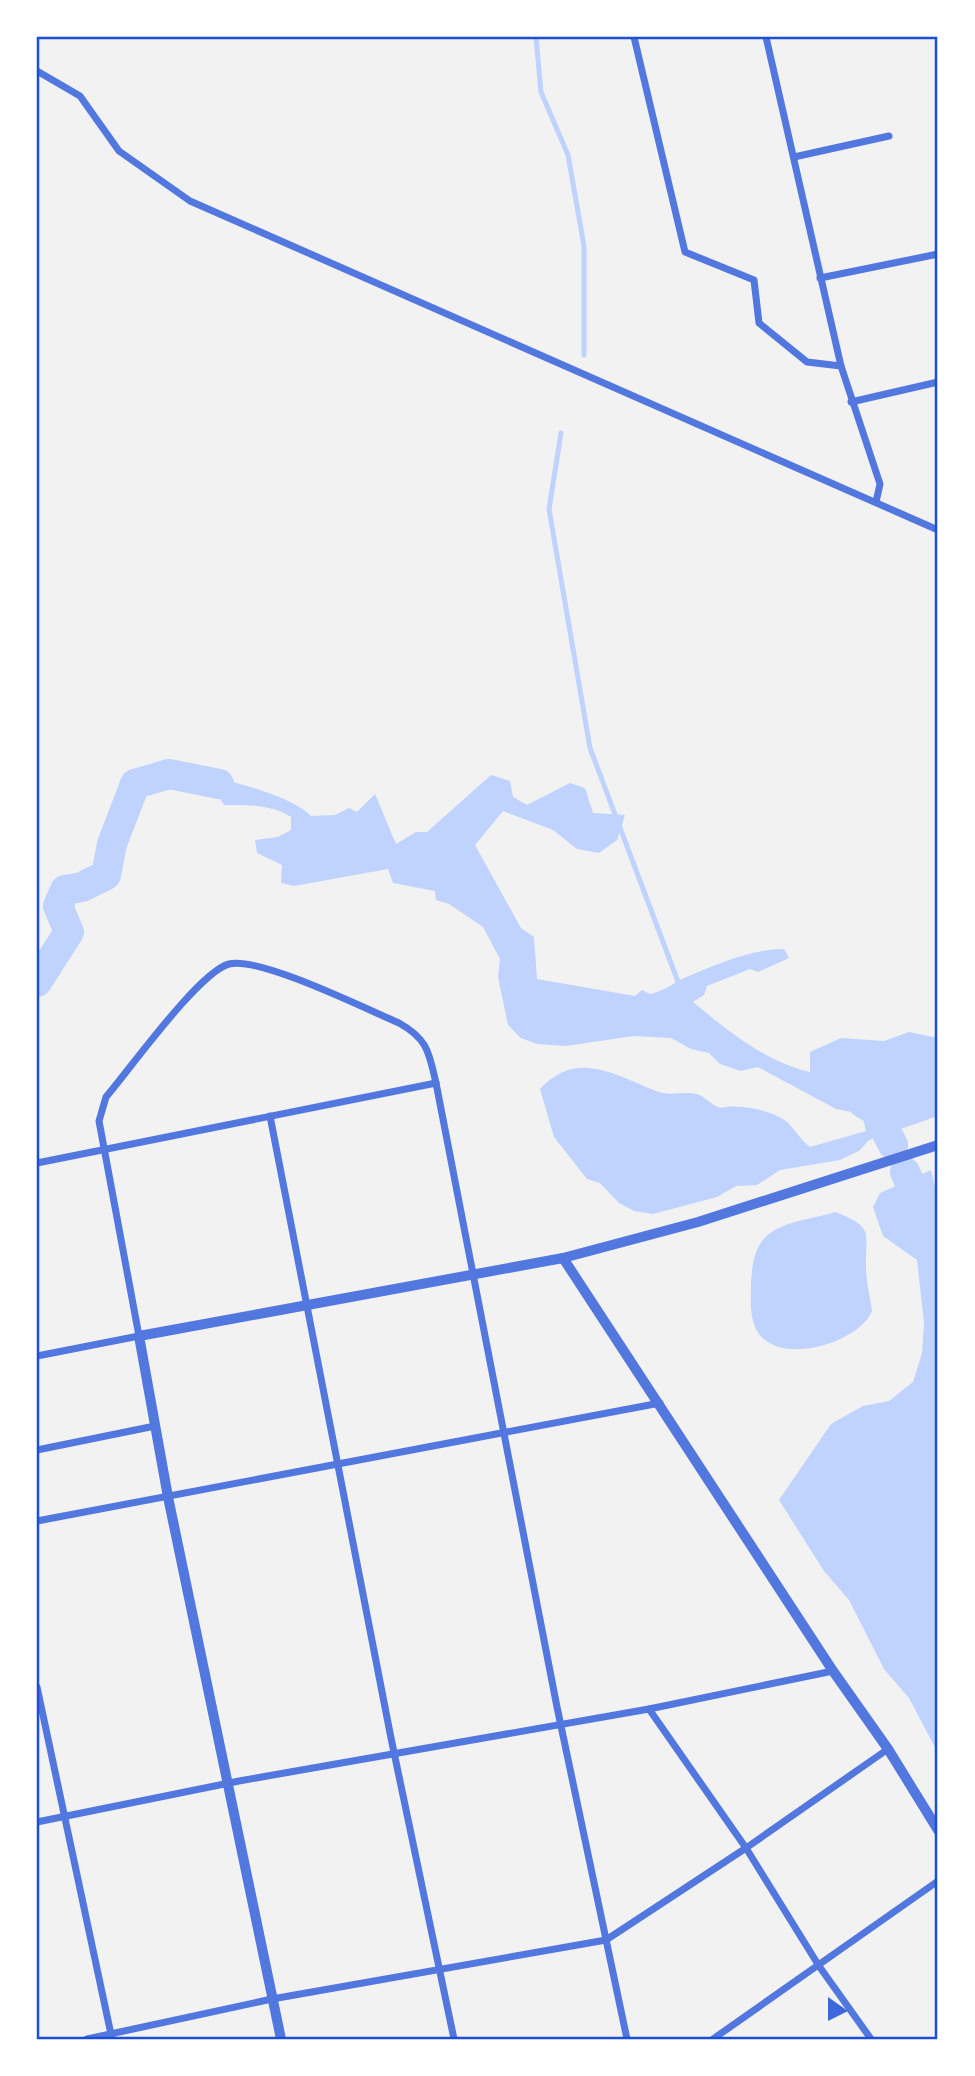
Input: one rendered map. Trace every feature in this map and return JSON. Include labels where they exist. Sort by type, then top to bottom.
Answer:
[{"type":"street","points":[[634,37],[685,252],[754,279],[759,323],[807,362],[841,366]]},
{"type":"street","points":[[766,37],[841,366],[880,484],[876,502]]},
{"type":"street","points":[[37,71],[80,96],[119,151],[190,201],[938,530]]},
{"type":"street","points":[[794,157],[889,136]]},
{"type":"street","points":[[820,278],[938,254]]},
{"type":"street","points":[[851,402],[938,382]]},
{"type":"street","points":[[281,2039],[230,1783],[168,1497],[103,1151],[99,1112],[106,1097],[206,977],[229,964],[261,966],[410,1029],[418,1035],[428,1051],[561,1725],[627,2039]]},
{"type":"street","points":[[37,1163],[436,1083]]},
{"type":"street","points":[[270,1116],[394,1754],[454,2039]]},
{"type":"street","points":[[37,1356],[563,1258],[698,1222],[938,1145]]},
{"type":"street","points":[[563,1258],[833,1671],[888,1749],[938,1829]]},
{"type":"street","points":[[37,1521],[340,1466],[660,1403]]},
{"type":"street","points":[[37,1450],[155,1426]]},
{"type":"street","points":[[37,1822],[230,1783],[649,1709],[833,1671]]},
{"type":"street","points":[[37,1687],[112,2037]]},
{"type":"street","points":[[649,1709],[746,1849],[819,1966],[871,2039]]},
{"type":"street","points":[[87,2039],[112,2037],[272,1999],[606,1940],[746,1849],[888,1749]]},
{"type":"street","points":[[713,2039],[938,1881]]},
{"type":"water","points":[[179,770],[268,793],[286,800],[311,816],[335,815],[349,808],[357,812],[375,794],[396,844],[416,832],[427,832],[491,775],[510,781],[513,797],[527,805],[570,783],[585,788],[593,813],[625,815],[617,840],[599,853],[577,849],[553,830],[503,811],[475,845],[521,928],[534,937],[537,979],[635,996],[642,990],[650,994],[660,991],[684,978],[733,959],[784,949],[789,958],[758,972],[750,969],[707,986],[704,995],[693,1002],[762,1053],[810,1072],[810,1052],[841,1038],[884,1041],[909,1032],[933,1037],[938,1035],[938,1116],[869,1140],[859,1151],[840,1160],[780,1170],[757,1185],[736,1186],[717,1197],[653,1214],[634,1211],[619,1203],[600,1183],[587,1179],[554,1137],[540,1089],[554,1077],[569,1070],[598,1069],[659,1092],[697,1094],[720,1108],[736,1106],[765,1111],[782,1118],[810,1147],[866,1131],[862,1114],[836,1109],[758,1067],[741,1071],[720,1064],[709,1053],[691,1049],[671,1038],[634,1036],[566,1046],[537,1044],[521,1038],[508,1025],[498,977],[500,959],[483,927],[449,904],[436,900],[435,891],[393,883],[388,869],[294,886],[281,883],[282,865],[257,853],[255,840],[278,837],[291,830],[291,817],[267,807],[224,805],[216,792],[186,785]]},
{"type":"water","points":[[931,1170],[938,1200],[938,1753],[909,1698],[884,1669],[849,1600],[824,1571],[779,1500],[831,1424],[863,1406],[889,1401],[913,1382],[922,1353],[924,1323],[917,1260],[883,1236],[873,1207],[880,1193]]},
{"type":"water","points":[[836,1212],[857,1222],[865,1232],[866,1272],[872,1311],[864,1323],[851,1333],[817,1347],[782,1348],[767,1342],[757,1331],[751,1307],[752,1269],[760,1244],[769,1234],[783,1226]]},
{"type":"building","points":[[828,1997],[848,2011],[828,2021]]},
{"type":"waterway","points":[[536,37],[541,92],[568,155],[584,246],[584,355]]},
{"type":"waterway","points":[[561,433],[549,509],[590,748],[680,987]]},
{"type":"waterway","points":[[37,982],[69,932],[58,906],[65,890],[82,887],[106,875],[112,844],[135,784],[169,774],[219,784]]},
{"type":"waterway","points":[[863,1103],[875,1110],[893,1145]]},
{"type":"waterway","points":[[905,1172],[938,1244]]}]
